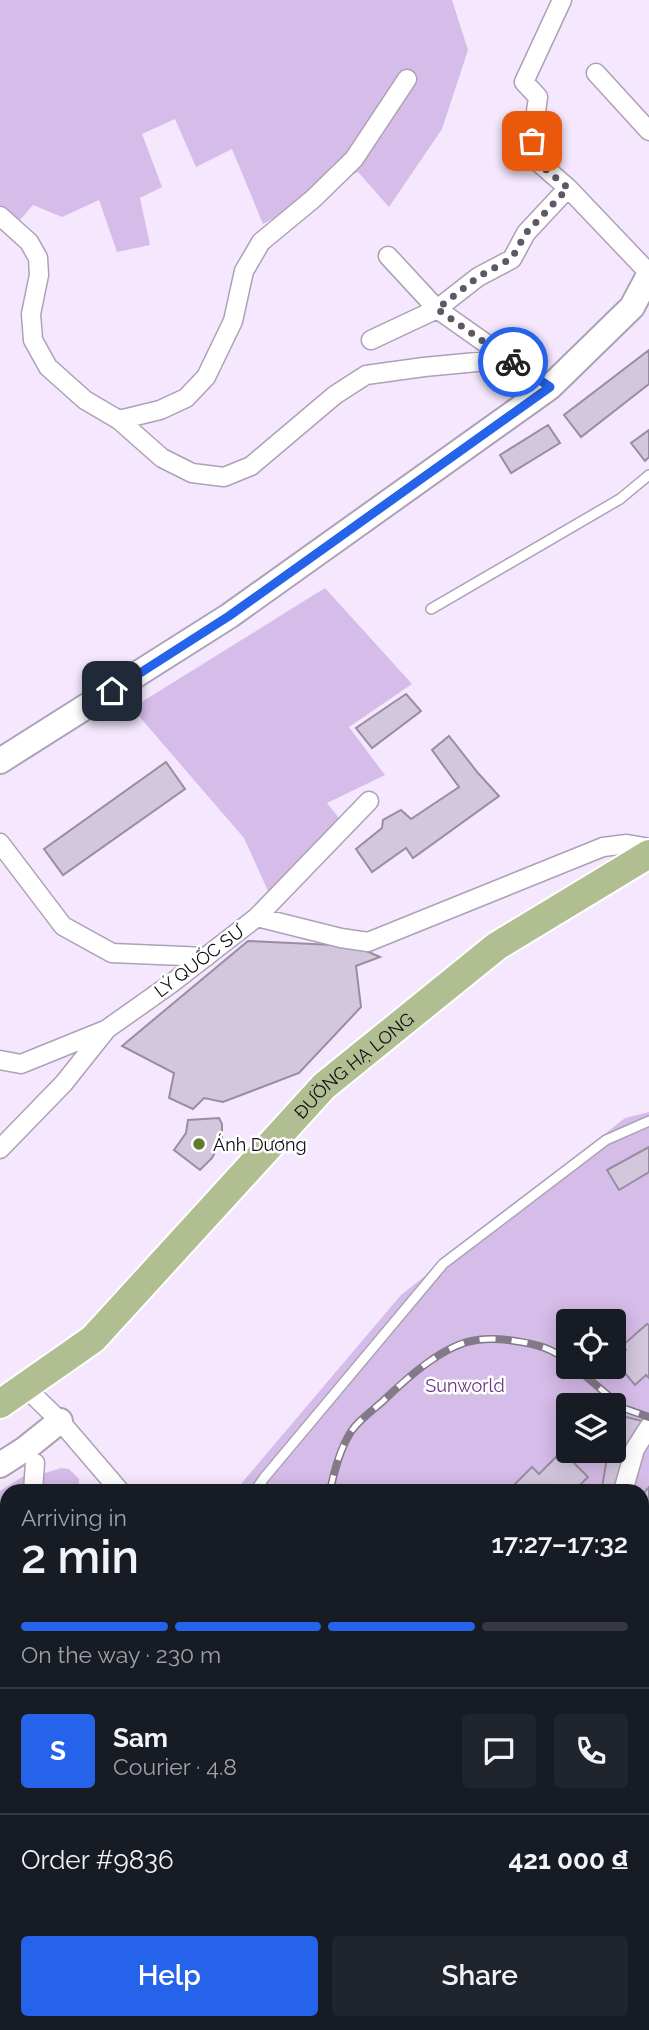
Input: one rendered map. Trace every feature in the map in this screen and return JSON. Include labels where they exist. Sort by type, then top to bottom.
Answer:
[{"type":"main road","points":[[0,761],[229,616],[550,387],[632,307],[649,274]]},
{"type":"main road","name":"ĐƯỜNG HẠ LONG","points":[[0,1405],[93,1339],[324,1086],[497,946],[649,854]]},
{"type":"main road","points":[[0,1465],[60,1421]]},
{"type":"street","points":[[562,0],[524,82],[538,97],[532,141],[537,162],[568,188],[649,274]]},
{"type":"street","points":[[596,73],[649,131]]},
{"type":"street","points":[[119,420],[160,410],[186,398],[206,377],[233,321],[244,271],[261,242],[313,199],[354,159],[407,79]]},
{"type":"street","points":[[371,340],[437,309],[478,277],[512,258],[526,233],[568,188]]},
{"type":"street","points":[[0,216],[29,242],[38,258],[39,275],[31,314],[33,340],[48,366],[85,400],[119,420],[162,458],[192,473],[224,477],[251,466],[335,395],[366,375],[424,366],[508,359]]},
{"type":"street","points":[[388,256],[437,309],[550,387]]},
{"type":"street","points":[[257,917],[369,801]]},
{"type":"street","points":[[0,843],[63,926],[112,953],[206,957]]},
{"type":"street","name":"LÝ QUỐC SƯ","points":[[0,1149],[64,1083],[107,1029],[257,917],[368,942],[603,847],[627,844],[649,848]]},
{"type":"street","points":[[0,1060],[20,1064],[107,1029]]},
{"type":"street","points":[[25,1387],[60,1421],[114,1484]]},
{"type":"street","points":[[625,1484],[635,1449],[649,1426]]},
{"type":"street","points":[[34,1484],[35,1463]]},
{"type":"lane","points":[[431,609],[620,499],[649,475]]},
{"type":"lane","points":[[260,1484],[443,1264],[606,1140],[649,1121]]},
{"type":"green space","points":[[0,0],[452,0],[468,50],[442,129],[389,207],[358,172],[263,224],[232,149],[196,167],[175,119],[142,134],[162,187],[140,198],[150,245],[117,252],[99,200],[62,217],[33,205],[19,221],[0,205]]},
{"type":"green space","points":[[325,588],[412,684],[349,727],[385,775],[327,803],[339,818],[268,891],[244,838],[132,708]]},
{"type":"green space","name":"Sunworld","points":[[649,1112],[649,1484],[241,1484],[401,1295],[625,1118]]},
{"type":"green space","points":[[61,1468],[69,1469],[79,1479],[79,1484],[42,1484],[42,1474]]},
{"type":"green space","points":[[27,1474],[27,1484],[11,1484]]},
{"type":"building","points":[[649,350],[649,384],[581,437],[564,415]]},
{"type":"building","points":[[548,425],[560,443],[511,473],[500,455]]},
{"type":"building","points":[[649,430],[649,457],[645,461],[631,443]]},
{"type":"building","points":[[406,694],[421,711],[372,748],[356,728]]},
{"type":"building","points":[[449,736],[499,796],[413,858],[406,848],[372,872],[356,849],[382,828],[383,820],[401,810],[411,819],[459,787],[432,750]]},
{"type":"building","points":[[166,762],[185,789],[63,875],[44,849]]},
{"type":"building","points":[[248,941],[355,946],[380,957],[356,966],[361,1007],[299,1073],[223,1102],[204,1098],[193,1109],[169,1098],[174,1073],[122,1046]]},
{"type":"building","name":"Ánh Dương","points":[[219,1118],[222,1124],[222,1139],[212,1158],[200,1170],[174,1150],[186,1133],[188,1120]]},
{"type":"building","points":[[649,1147],[649,1172],[619,1190],[607,1170]]},
{"type":"building","points":[[649,1325],[649,1378],[646,1375],[635,1385],[626,1374],[626,1342]]},
{"type":"building","points":[[626,1417],[642,1421],[628,1454],[622,1484],[603,1484],[606,1463],[626,1463]]},
{"type":"building","points":[[556,1457],[556,1463],[574,1463],[588,1477],[581,1484],[515,1484],[532,1467],[539,1474]]},
{"type":"railway","points":[[332,1484],[340,1455],[356,1426],[439,1355],[464,1343],[491,1339],[544,1347],[556,1353]]},
{"type":"railway","points":[[589,1379],[623,1408],[649,1417]]},
{"type":"way so far","points":[[513,362],[437,309],[478,277],[512,258],[526,233],[568,188],[537,162],[532,141]]},
{"type":"place","name":"Ánh Dương","points":[[199,1144]]},
{"type":"route","points":[[112,691],[229,616],[550,387],[513,362]]}]
